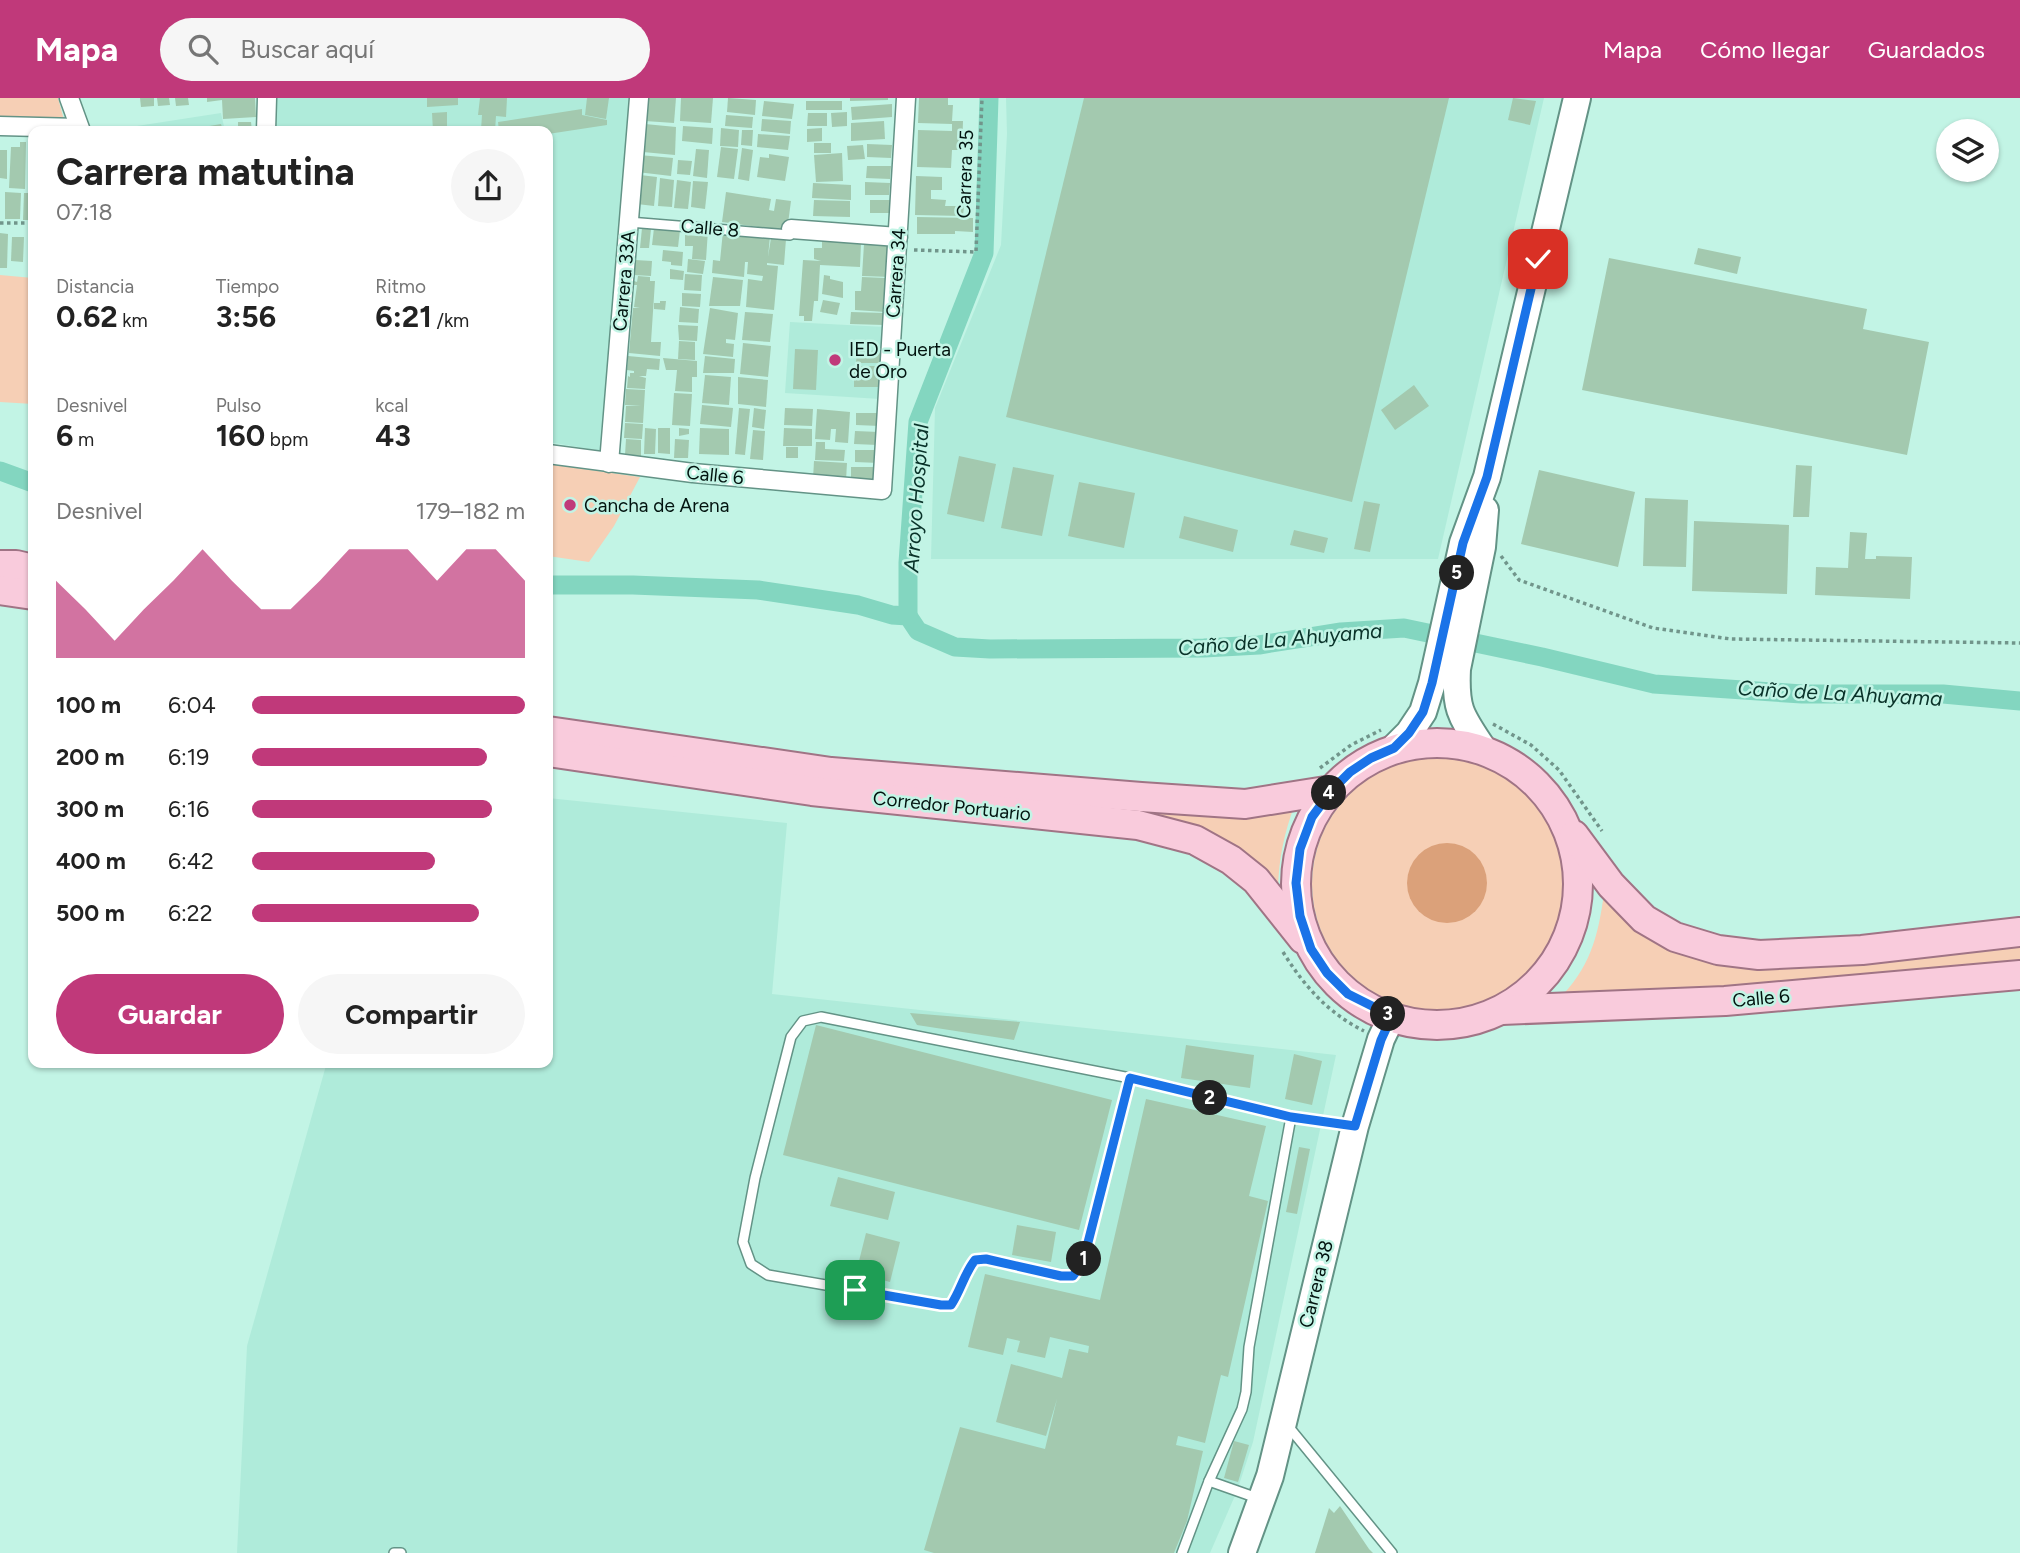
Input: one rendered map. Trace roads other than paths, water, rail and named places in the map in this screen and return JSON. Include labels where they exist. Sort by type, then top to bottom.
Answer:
[{"type":"main road","points":[[0,565],[28,568]]},
{"type":"main road","points":[[0,590],[28,594]]},
{"type":"main road","name":"Corredor Portuario","points":[[553,732],[831,772],[1245,804],[1322,781]]},
{"type":"main road","points":[[1564,820],[1576,860],[1579,881],[1576,912],[1566,943],[1550,970],[1528,993],[1502,1010],[1471,1022],[1438,1026],[1404,1022],[1387,1028],[1327,973],[1311,949],[1300,916],[1296,883],[1300,849],[1322,781],[1350,772],[1371,758],[1388,739],[1454,743],[1483,749],[1516,765],[1544,790],[1611,885],[1644,919],[1675,937],[1718,950],[1759,955],[1862,950],[2020,932]]},
{"type":"main road","name":"Corredor Portuario","points":[[553,753],[812,791],[1138,825],[1195,840],[1231,860],[1256,880],[1311,949]]},
{"type":"main road","name":"Calle 6","points":[[1502,1010],[1725,1001],[2020,975]]},
{"type":"street","points":[[69,98],[79,126]]},
{"type":"street","points":[[266,126],[267,98]]},
{"type":"street","name":"Carrera 33A","points":[[609,463],[639,98]]},
{"type":"street","name":"Carrera 34","points":[[882,490],[906,98]]},
{"type":"street","points":[[1388,739],[1409,733],[1446,668],[1467,573],[1482,547],[1487,477],[1577,98]]},
{"type":"street","points":[[0,126],[28,127]]},
{"type":"street","name":"Calle 8","points":[[791,232],[898,243]]},
{"type":"street","name":"Calle 6","points":[[553,455],[609,463],[882,490]]},
{"type":"street","points":[[1446,668],[1457,705],[1483,749]]},
{"type":"street","name":"Carrera 38","points":[[1246,1550],[1270,1476],[1355,1126],[1387,1028]]},
{"type":"lane","name":"Calle 8","points":[[629,222],[791,232]]},
{"type":"lane","points":[[1130,1078],[1083,1262],[1073,1276],[1061,1276],[986,1259],[975,1260],[966,1272],[959,1294],[951,1305],[941,1305],[768,1275],[751,1264],[743,1242],[755,1178],[791,1037],[803,1021],[821,1017],[1130,1078],[1291,1117],[1355,1126]]},
{"type":"lane","points":[[1182,1553],[1209,1481],[1242,1409],[1249,1347],[1291,1117]]},
{"type":"lane","points":[[1283,1419],[1392,1553]]},
{"type":"lane","points":[[1209,1481],[1262,1500]]},
{"type":"lane","points":[[394,1553],[401,1553]]},
{"type":"waterway","name":"Arroyo Hospital","points":[[908,616],[908,563],[918,422],[984,253],[989,98]]},
{"type":"waterway","name":"Caño de La Ahuyama","points":[[0,471],[28,481]]},
{"type":"waterway","name":"Caño de La Ahuyama","points":[[553,585],[758,590],[858,605],[892,615],[908,616],[918,631],[955,647],[1204,648],[1259,645],[1341,632],[1404,628],[1654,684],[1802,694],[1943,694],[2020,701]]},
{"type":"place","name":"IED - Puerta de Oro","points":[[835,360]]},
{"type":"place","name":"Cancha de Arena","points":[[570,505]]}]
